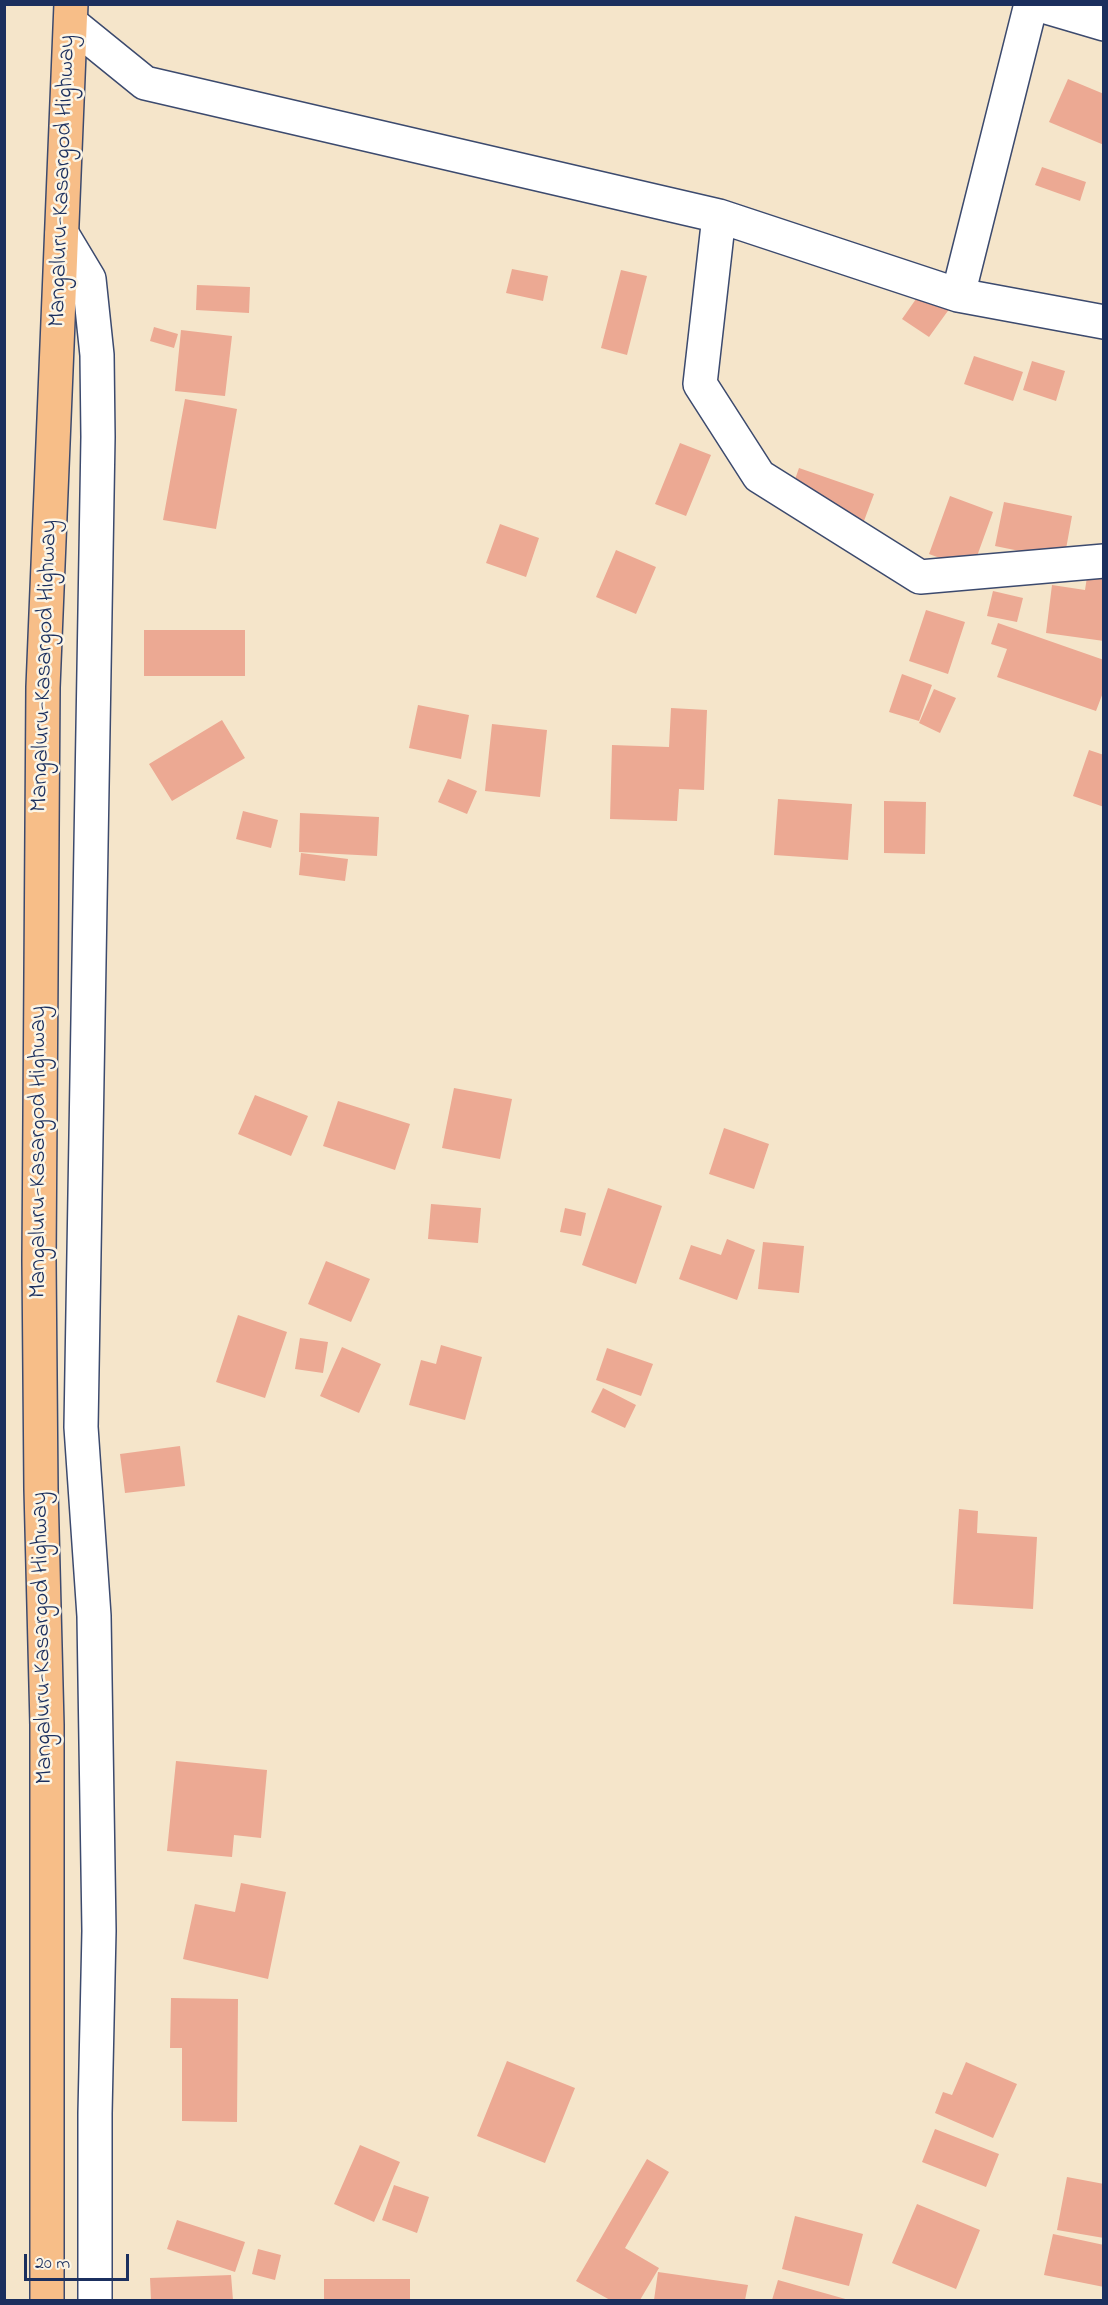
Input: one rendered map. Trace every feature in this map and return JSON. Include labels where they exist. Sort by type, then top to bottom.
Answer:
[{"type":"highway","name":"Mangaluru-Kasargod Highway","points":[[47,2301],[47,1725],[41,1489],[39,1272],[42,699],[71,14]]},
{"type":"street","points":[[958,295],[1031,4]]},
{"type":"street","points":[[1036,4],[1104,24]]},
{"type":"street","points":[[71,14],[144,83],[719,216],[958,295],[1104,322]]},
{"type":"street","points":[[719,216],[700,384],[759,476],[920,576],[1104,561]]},
{"type":"street","points":[[62,234],[89,279],[97,355],[98,448],[81,1427],[94,1616],[99,1897],[95,2113],[95,2301]]},
{"type":"building","points":[[1068,79],[1104,94],[1104,145],[1049,122]]},
{"type":"building","points":[[1042,167],[1086,182],[1080,201],[1035,185]]},
{"type":"building","points":[[512,269],[548,276],[543,301],[506,293]]},
{"type":"building","points":[[621,270],[647,276],[627,355],[601,348]]},
{"type":"building","points":[[197,285],[250,287],[249,313],[196,310]]},
{"type":"building","points":[[923,289],[950,308],[929,337],[902,319]]},
{"type":"building","points":[[154,327],[178,334],[174,348],[150,341]]},
{"type":"building","points":[[181,330],[232,336],[225,396],[175,391]]},
{"type":"building","points":[[974,356],[1023,372],[1013,401],[964,384]]},
{"type":"building","points":[[1032,361],[1065,371],[1056,401],[1023,390]]},
{"type":"building","points":[[185,399],[237,409],[216,529],[163,520]]},
{"type":"building","points":[[680,443],[711,455],[686,516],[655,504]]},
{"type":"building","points":[[799,468],[874,494],[858,537],[784,511]]},
{"type":"building","points":[[950,496],[993,512],[972,570],[929,554]]},
{"type":"building","points":[[1004,502],[1072,516],[1064,560],[995,546]]},
{"type":"building","points":[[500,524],[539,538],[526,577],[486,563]]},
{"type":"building","points":[[616,550],[656,567],[636,614],[596,597]]},
{"type":"building","points":[[1087,577],[1104,579],[1104,641],[1046,633],[1052,585],[1085,590]]},
{"type":"building","points":[[993,591],[1023,598],[1017,622],[987,616]]},
{"type":"building","points":[[926,610],[965,622],[948,674],[909,661]]},
{"type":"building","points":[[998,623],[1104,660],[1104,690],[1096,711],[997,677],[1007,649],[991,644]]},
{"type":"building","points":[[144,630],[245,630],[245,676],[144,676]]},
{"type":"building","points":[[902,674],[932,685],[919,721],[889,712]]},
{"type":"building","points":[[934,689],[956,698],[940,733],[919,723]]},
{"type":"building","points":[[418,705],[469,715],[461,759],[409,748]]},
{"type":"building","points":[[671,708],[707,710],[704,790],[679,789],[677,821],[610,819],[612,745],[669,747]]},
{"type":"building","points":[[222,720],[245,758],[172,801],[149,764]]},
{"type":"building","points":[[492,724],[547,730],[540,797],[485,791]]},
{"type":"building","points":[[1089,750],[1104,755],[1104,807],[1073,796]]},
{"type":"building","points":[[448,779],[477,791],[467,814],[438,802]]},
{"type":"building","points":[[778,799],[852,804],[848,860],[774,855]]},
{"type":"building","points":[[884,801],[926,802],[925,854],[884,853]]},
{"type":"building","points":[[243,811],[278,820],[271,848],[236,839]]},
{"type":"building","points":[[300,813],[379,817],[377,856],[299,852]]},
{"type":"building","points":[[301,853],[348,859],[345,881],[299,875]]},
{"type":"building","points":[[454,1088],[512,1099],[500,1159],[442,1148]]},
{"type":"building","points":[[255,1095],[308,1116],[291,1156],[238,1134]]},
{"type":"building","points":[[338,1101],[410,1124],[395,1170],[323,1146]]},
{"type":"building","points":[[724,1128],[769,1144],[754,1189],[709,1174]]},
{"type":"building","points":[[608,1188],[662,1206],[636,1284],[582,1265]]},
{"type":"building","points":[[431,1204],[481,1208],[478,1243],[428,1239]]},
{"type":"building","points":[[565,1208],[586,1213],[581,1236],[560,1232]]},
{"type":"building","points":[[727,1239],[755,1250],[737,1300],[679,1279],[691,1245],[721,1255]]},
{"type":"building","points":[[763,1242],[804,1246],[799,1293],[758,1289]]},
{"type":"building","points":[[326,1261],[370,1279],[351,1322],[308,1304]]},
{"type":"building","points":[[238,1315],[287,1332],[265,1398],[216,1382]]},
{"type":"building","points":[[300,1338],[328,1342],[323,1373],[295,1369]]},
{"type":"building","points":[[441,1345],[482,1357],[465,1420],[409,1405],[421,1360],[436,1364]]},
{"type":"building","points":[[342,1347],[381,1364],[359,1413],[320,1396]]},
{"type":"building","points":[[607,1348],[653,1364],[641,1396],[596,1380]]},
{"type":"building","points":[[603,1388],[636,1405],[625,1428],[591,1412]]},
{"type":"building","points":[[180,1446],[185,1486],[125,1493],[120,1454]]},
{"type":"building","points":[[959,1509],[978,1511],[977,1533],[1037,1537],[1033,1609],[953,1604]]},
{"type":"building","points":[[176,1761],[267,1770],[261,1838],[234,1835],[232,1857],[167,1851]]},
{"type":"building","points":[[241,1883],[286,1892],[268,1979],[183,1959],[195,1904],[235,1912]]},
{"type":"building","points":[[171,1998],[238,1999],[237,2122],[182,2121],[182,2048],[170,2048]]},
{"type":"building","points":[[507,2061],[575,2088],[545,2163],[477,2136]]},
{"type":"building","points":[[966,2062],[1017,2084],[993,2138],[935,2113],[943,2092],[952,2095]]},
{"type":"building","points":[[935,2129],[999,2154],[986,2187],[922,2162]]},
{"type":"building","points":[[360,2145],[400,2162],[374,2222],[334,2204]]},
{"type":"building","points":[[647,2159],[669,2172],[625,2248],[659,2268],[640,2300],[610,2300],[576,2281]]},
{"type":"building","points":[[1067,2177],[1104,2184],[1104,2238],[1057,2230]]},
{"type":"building","points":[[394,2185],[429,2197],[417,2233],[382,2220]]},
{"type":"building","points":[[917,2204],[980,2230],[956,2289],[892,2263]]},
{"type":"building","points":[[795,2216],[863,2234],[849,2286],[782,2269]]},
{"type":"building","points":[[177,2220],[245,2242],[235,2272],[167,2249]]},
{"type":"building","points":[[1053,2234],[1104,2245],[1104,2287],[1044,2275]]},
{"type":"building","points":[[258,2249],[281,2255],[275,2280],[252,2274]]},
{"type":"building","points":[[658,2272],[748,2285],[745,2300],[654,2300]]},
{"type":"building","points":[[231,2275],[233,2300],[151,2300],[150,2278]]},
{"type":"building","points":[[324,2279],[410,2279],[410,2300],[324,2300]]},
{"type":"building","points":[[778,2280],[849,2300],[772,2300]]}]
